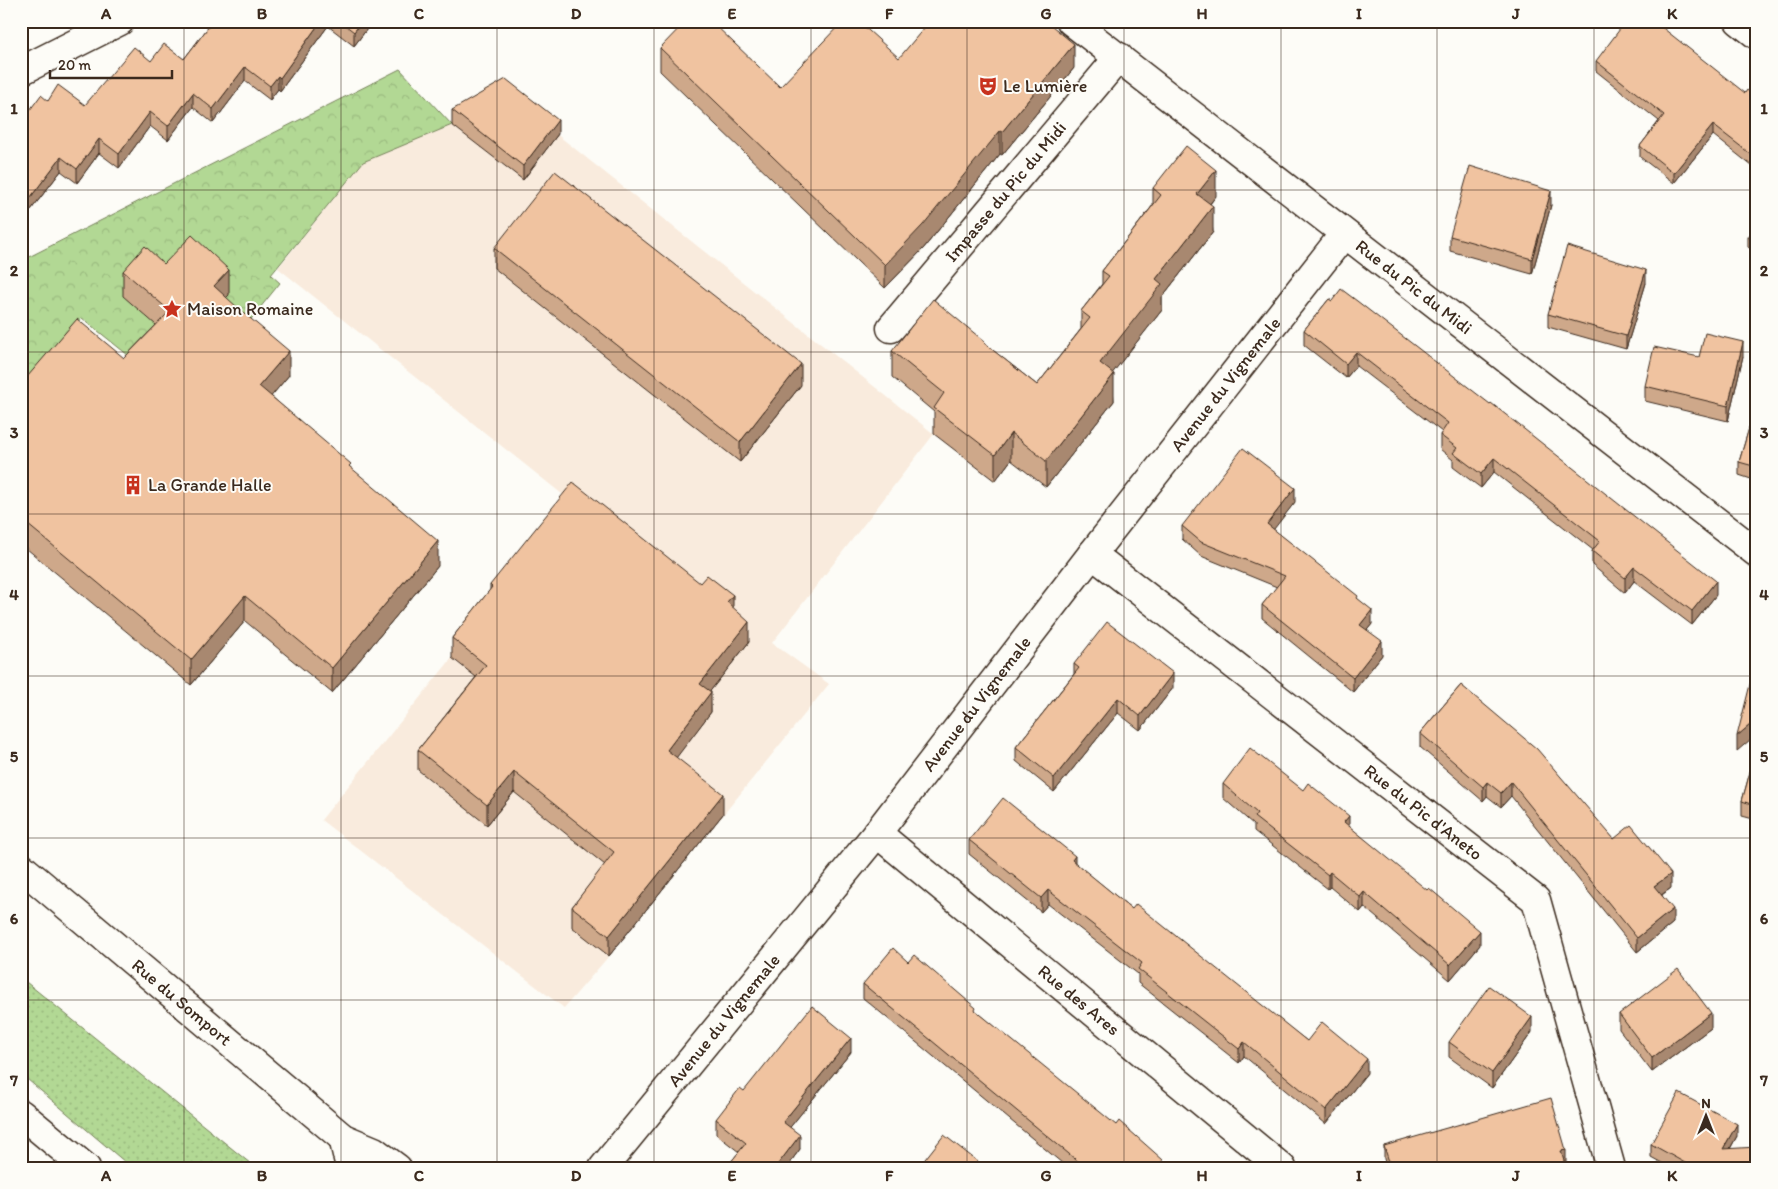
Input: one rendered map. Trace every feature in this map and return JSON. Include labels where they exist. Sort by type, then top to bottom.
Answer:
[{"type":"street","points":[[21,71],[120,21]]},
{"type":"street","name":"Rue du Pic du Midi","points":[[1071,21],[1757,553]]},
{"type":"street","points":[[1739,21],[1757,35]]},
{"type":"street","name":"Impasse du Pic du Midi","points":[[891,328],[1119,57]]},
{"type":"street","name":"Avenue du Vignemale","points":[[603,1168],[877,833],[1092,554],[1344,234]]},
{"type":"street","name":"Rue du Pic d'Aneto","points":[[1092,554],[1536,900],[1611,1168]]},
{"type":"street","name":"Rue des Ares","points":[[877,833],[1282,1168]]},
{"type":"street","name":"Rue du Somport","points":[[21,867],[343,1138],[374,1151],[396,1168]]},
{"type":"street","points":[[21,1114],[86,1168]]},
{"type":"street","points":[[343,1138],[348,1163],[352,1168]]},
{"type":"shaded area","points":[[506,94],[934,434],[772,643],[829,684],[609,956],[564,1008],[321,820],[452,658],[572,502],[278,268],[363,162],[452,125]]},
{"type":"green space","points":[[400,69],[452,125],[363,162],[271,275],[280,283],[185,401],[82,318],[21,384],[21,261]]},
{"type":"green space","points":[[21,978],[256,1168],[132,1168],[21,1074]]},
{"type":"building","points":[[213,21],[321,21],[280,78],[278,76],[270,86],[245,67],[213,109],[193,93],[168,126],[150,112],[119,154],[99,139],[77,169],[61,157],[27,202],[21,197],[21,122],[41,95],[48,101],[58,85],[85,105],[134,47],[151,61],[164,44],[184,59]]},
{"type":"building","points":[[340,21],[362,21],[354,32]]},
{"type":"building","points":[[686,21],[711,21],[780,87],[843,21],[858,21],[899,58],[930,21],[1046,21],[1074,44],[923,225],[885,265],[660,48]]},
{"type":"building","points":[[1626,21],[1654,21],[1745,93],[1747,90],[1757,97],[1757,159],[1713,125],[1674,173],[1640,146],[1664,115],[1596,61]]},
{"type":"building","points":[[506,79],[558,120],[523,166],[452,110]]},
{"type":"building","points":[[1186,146],[1216,170],[1197,194],[1213,206],[1156,279],[1162,284],[1100,363],[1114,374],[1046,461],[1011,433],[995,455],[934,408],[944,393],[892,351],[933,299],[1037,385],[1090,318],[1081,311],[1109,276],[1102,271],[1161,195],[1153,188]]},
{"type":"building","points":[[1470,166],[1551,191],[1532,259],[1450,236]]},
{"type":"building","points":[[555,171],[801,364],[740,442],[494,248]]},
{"type":"building","points":[[1757,226],[1757,244],[1748,237]]},
{"type":"building","points":[[192,235],[229,270],[214,286],[289,351],[259,386],[351,464],[349,466],[438,541],[332,668],[245,596],[191,660],[21,519],[21,384],[77,319],[124,358],[170,311],[123,271],[145,246],[164,264]]},
{"type":"building","points":[[1567,246],[1646,270],[1626,336],[1548,314]]},
{"type":"building","points":[[1341,289],[1491,403],[1716,581],[1692,611],[1634,567],[1625,578],[1592,551],[1600,541],[1494,458],[1481,474],[1453,453],[1457,448],[1440,435],[1448,423],[1356,352],[1346,364],[1304,330],[1329,299],[1332,301]]},
{"type":"building","points":[[1705,333],[1743,342],[1728,406],[1645,386],[1654,347],[1699,357]]},
{"type":"building","points":[[1757,401],[1757,467],[1739,462]]},
{"type":"building","points":[[1243,448],[1295,488],[1267,524],[1358,596],[1357,598],[1372,610],[1360,625],[1382,641],[1353,678],[1262,605],[1285,576],[1201,542],[1182,526]]},
{"type":"building","points":[[573,482],[700,583],[707,575],[733,595],[727,602],[749,622],[700,684],[711,692],[667,750],[723,794],[609,936],[572,907],[614,852],[514,772],[487,805],[418,750],[486,665],[452,638],[492,587],[490,585]]},
{"type":"building","points":[[1107,622],[1173,673],[1140,716],[1118,698],[1054,778],[1016,747],[1079,668],[1074,664]]},
{"type":"building","points":[[1757,657],[1757,719],[1737,736]]},
{"type":"building","points":[[1461,685],[1537,749],[1614,839],[1631,825],[1671,874],[1654,886],[1673,909],[1637,938],[1511,782],[1501,793],[1487,782],[1483,787],[1420,733]]},
{"type":"building","points":[[1757,747],[1757,806],[1742,801]]},
{"type":"building","points":[[1250,748],[1303,790],[1308,783],[1349,816],[1344,822],[1427,890],[1429,888],[1480,931],[1450,965],[1364,892],[1360,897],[1330,872],[1328,875],[1254,817],[1257,813],[1223,784]]},
{"type":"building","points":[[1003,798],[1075,856],[1072,860],[1132,909],[1136,904],[1307,1041],[1322,1022],[1367,1059],[1326,1110],[1244,1042],[1239,1049],[1138,969],[1142,963],[1048,890],[1041,898],[969,840]]},
{"type":"building","points":[[893,948],[908,962],[914,955],[976,1008],[975,1010],[1116,1125],[1119,1121],[1163,1160],[1156,1168],[1086,1168],[863,984]]},
{"type":"building","points":[[1678,969],[1711,1013],[1652,1058],[1619,1014]]},
{"type":"building","points":[[1753,983],[1757,983],[1757,999]]},
{"type":"building","points":[[1489,986],[1532,1017],[1492,1073],[1449,1042]]},
{"type":"building","points":[[812,1006],[851,1038],[783,1122],[800,1135],[775,1168],[726,1168],[746,1143],[716,1119],[740,1088],[744,1091]]},
{"type":"building","points":[[1679,1093],[1737,1124],[1723,1149],[1757,1147],[1757,1168],[1694,1168],[1651,1144]]},
{"type":"building","points":[[1551,1098],[1566,1150],[1561,1151],[1566,1168],[1391,1168],[1384,1146]]},
{"type":"building","points":[[944,1135],[986,1168],[918,1168]]},
{"type":"place","name":"Le Lumière","points":[[988,86]]},
{"type":"place","name":"Maison Romaine","points":[[172,309]]},
{"type":"place","name":"La Grande Halle","points":[[133,485]]}]
